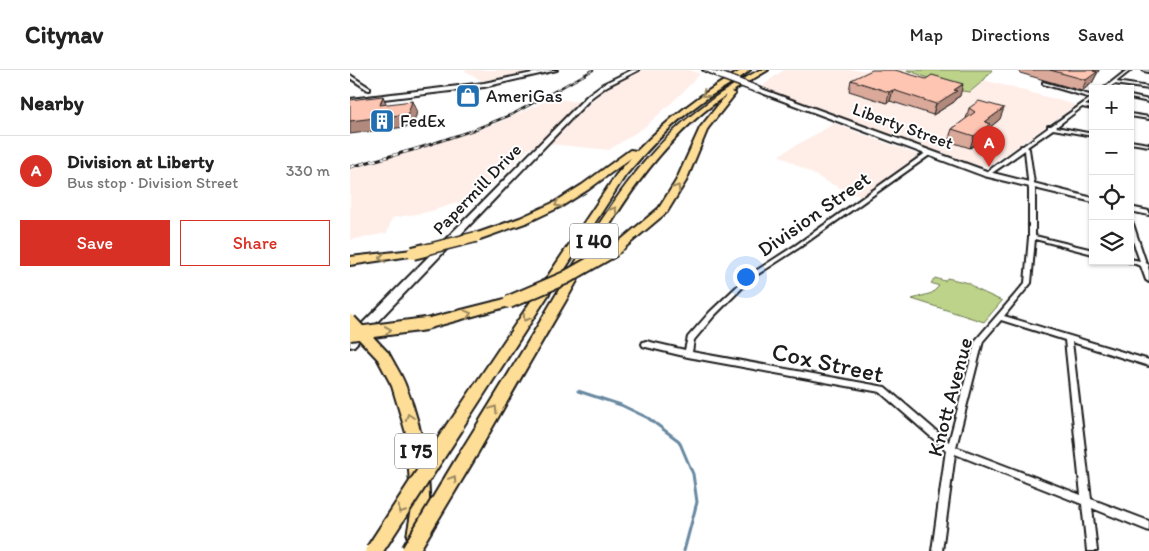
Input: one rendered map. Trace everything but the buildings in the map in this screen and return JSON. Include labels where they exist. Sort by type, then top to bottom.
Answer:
[{"type":"highway","name":"I 40","points":[[374,551],[621,174],[644,147],[685,109],[717,86],[747,70]]},
{"type":"highway","name":"I 40","points":[[412,551],[594,241],[634,180],[683,125],[735,86],[764,70]]},
{"type":"highway","points":[[350,334],[426,324],[509,302],[565,278],[619,247],[663,210],[681,181],[704,128],[733,92],[764,70]]},
{"type":"highway","points":[[350,262],[414,253],[476,237],[518,222],[568,199],[596,180],[668,124]]},
{"type":"highway","name":"I 75","points":[[350,321],[383,356],[399,386],[414,433],[421,508],[412,551]]},
{"type":"main road","points":[[350,97],[484,81],[539,70]]},
{"type":"main road","points":[[350,101],[484,85],[554,70]]},
{"type":"main road","name":"Papermill Drive","points":[[350,343],[590,96],[605,85],[636,70]]},
{"type":"main road","name":"Liberty Street","points":[[706,70],[987,174],[1089,199]]},
{"type":"main road","points":[[1134,210],[1149,213]]},
{"type":"street","points":[[1111,85],[1129,70]]},
{"type":"street","points":[[1145,70],[1149,71]]},
{"type":"street","points":[[350,76],[369,89]]},
{"type":"street","points":[[1044,83],[1089,96]]},
{"type":"street","points":[[1114,83],[1149,88]]},
{"type":"street","points":[[1134,99],[1149,101]]},
{"type":"street","points":[[987,174],[1089,100]]},
{"type":"street","points":[[1081,106],[1089,107]]},
{"type":"street","points":[[1134,116],[1149,118]]},
{"type":"street","points":[[1050,127],[1089,134]]},
{"type":"street","points":[[1134,143],[1149,145]]},
{"type":"street","name":"Knott Avenue","points":[[937,551],[951,449],[980,340],[1028,283],[1032,237],[1031,186],[1025,148]]},
{"type":"street","name":"Division Street","points":[[688,354],[691,339],[712,314],[750,278],[812,237],[929,153]]},
{"type":"street","points":[[1134,234],[1146,265],[1149,280]]},
{"type":"street","points":[[1032,237],[1089,251]]},
{"type":"street","points":[[1000,317],[1149,363]]},
{"type":"street","points":[[1068,338],[1092,551]]},
{"type":"street","name":"Cox Street","points":[[646,344],[688,354],[882,389],[951,449],[1149,526]]},
{"type":"shaded area","points":[[464,70],[536,70],[482,81]]},
{"type":"shaded area","points":[[643,70],[690,70],[700,74],[646,126],[609,150],[549,144],[601,92],[619,80]]},
{"type":"shaded area","points":[[784,70],[907,70],[962,91],[972,92],[984,80],[1076,105],[991,165],[980,166],[762,87]]},
{"type":"shaded area","points":[[552,98],[580,102],[537,146],[528,149],[488,188],[471,201],[460,205],[457,203],[428,212],[392,218],[387,233],[350,240],[350,169],[500,122]]},
{"type":"shaded area","points":[[835,123],[918,155],[861,197],[827,182],[779,155]]},
{"type":"green space","points":[[907,70],[992,70],[970,92],[962,91]]},
{"type":"green space","points":[[935,278],[945,281],[947,278],[969,283],[976,289],[1002,301],[984,322],[912,299],[932,293],[939,286],[931,283]]},
{"type":"waterway","points":[[578,391],[621,405],[648,418],[679,441],[693,474],[697,502],[684,551]]},
{"type":"railway","points":[[416,149],[513,114],[593,70]]},
{"type":"railway","points":[[350,167],[420,148]]},
{"type":"place","name":"AmeriGas","points":[[468,96]]},
{"type":"place","name":"FedEx","points":[[382,121]]},
{"type":"place","name":"Division at Liberty","points":[[989,167]]}]
